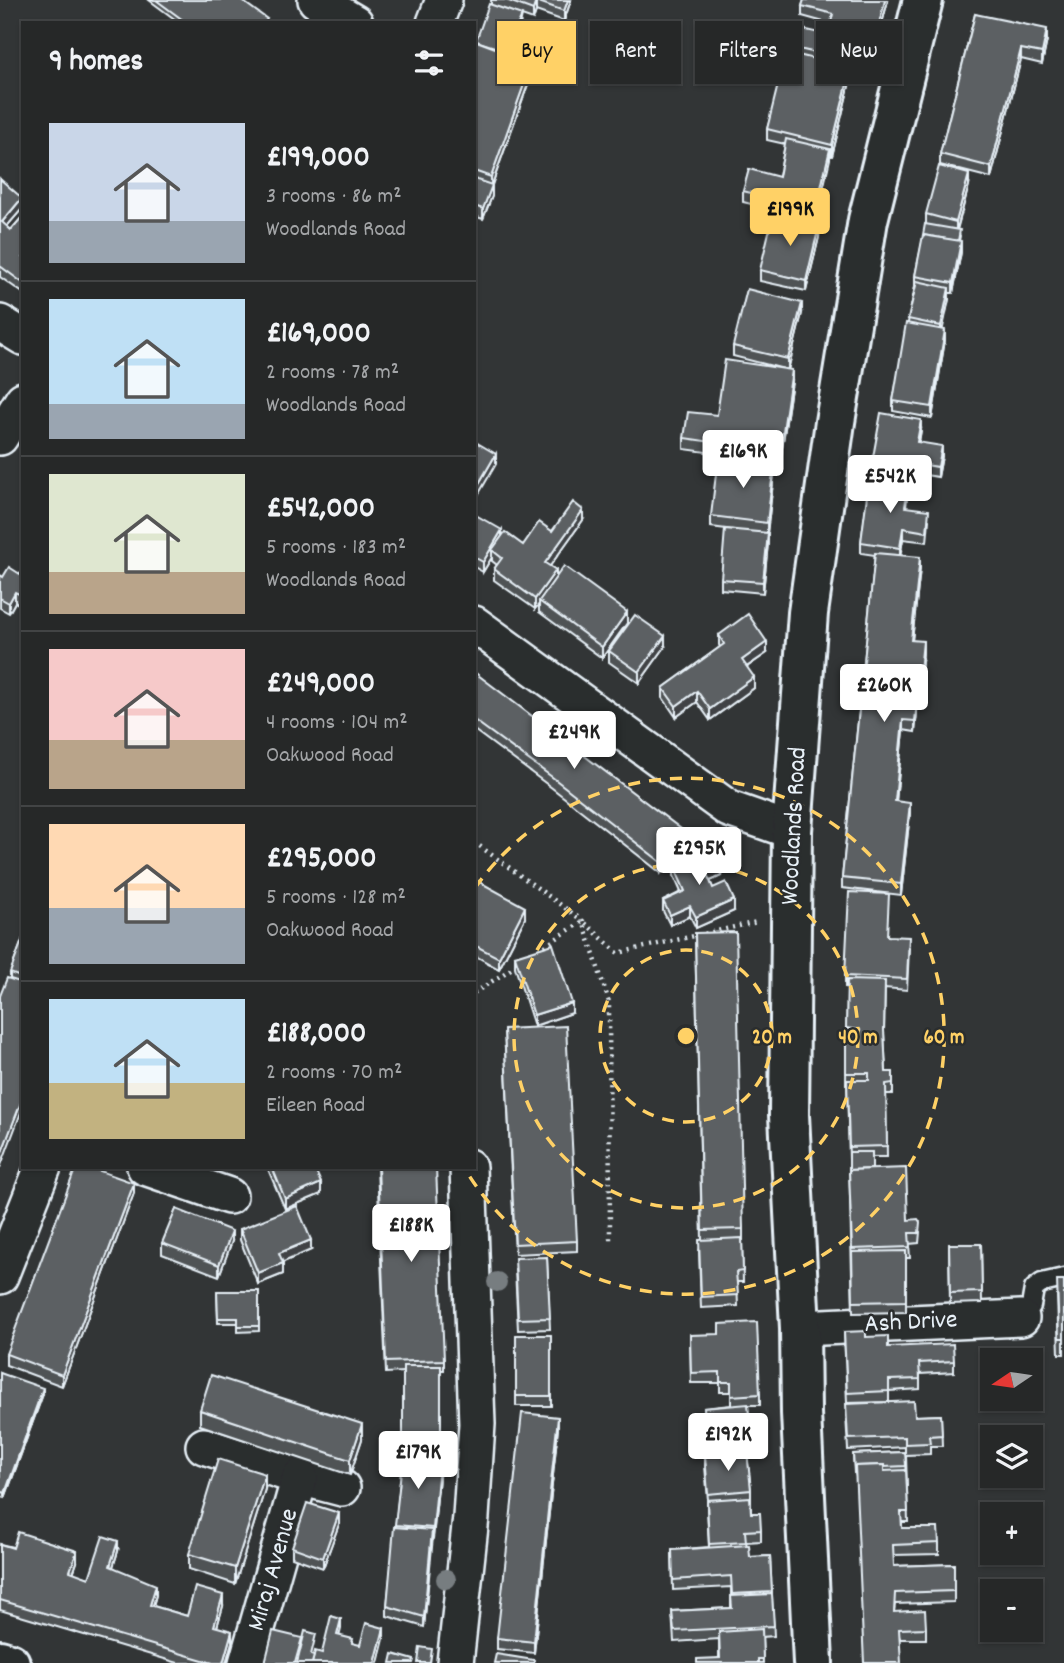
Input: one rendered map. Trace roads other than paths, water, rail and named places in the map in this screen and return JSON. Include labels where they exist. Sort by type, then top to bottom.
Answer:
[{"type":"street","points":[[316,0],[352,21]]},
{"type":"street","points":[[436,21],[444,0]]},
{"type":"street","name":"Woodlands Road","points":[[813,1663],[789,1115],[792,831],[808,613],[835,422],[869,220],[923,0]]},
{"type":"street","points":[[0,323],[21,336]]},
{"type":"street","points":[[0,437],[21,403]]},
{"type":"street","points":[[476,625],[729,808],[792,831]]},
{"type":"street","points":[[0,1276],[42,1169]]},
{"type":"street","points":[[151,1169],[229,1196]]},
{"type":"street","points":[[455,1663],[471,1517],[477,1424],[468,1169]]},
{"type":"street","name":"Ash Drive","points":[[800,1328],[1021,1318]]},
{"type":"street","name":"Miraj Avenue","points":[[204,1446],[342,1488]]},
{"type":"street","name":"Miraj Avenue","points":[[247,1663],[300,1477]]},
{"type":"street","points":[[0,1660],[10,1663]]},
{"type":"lane","points":[[1021,1318],[1031,1306],[1034,1289],[1042,1283],[1064,1278]]}]
